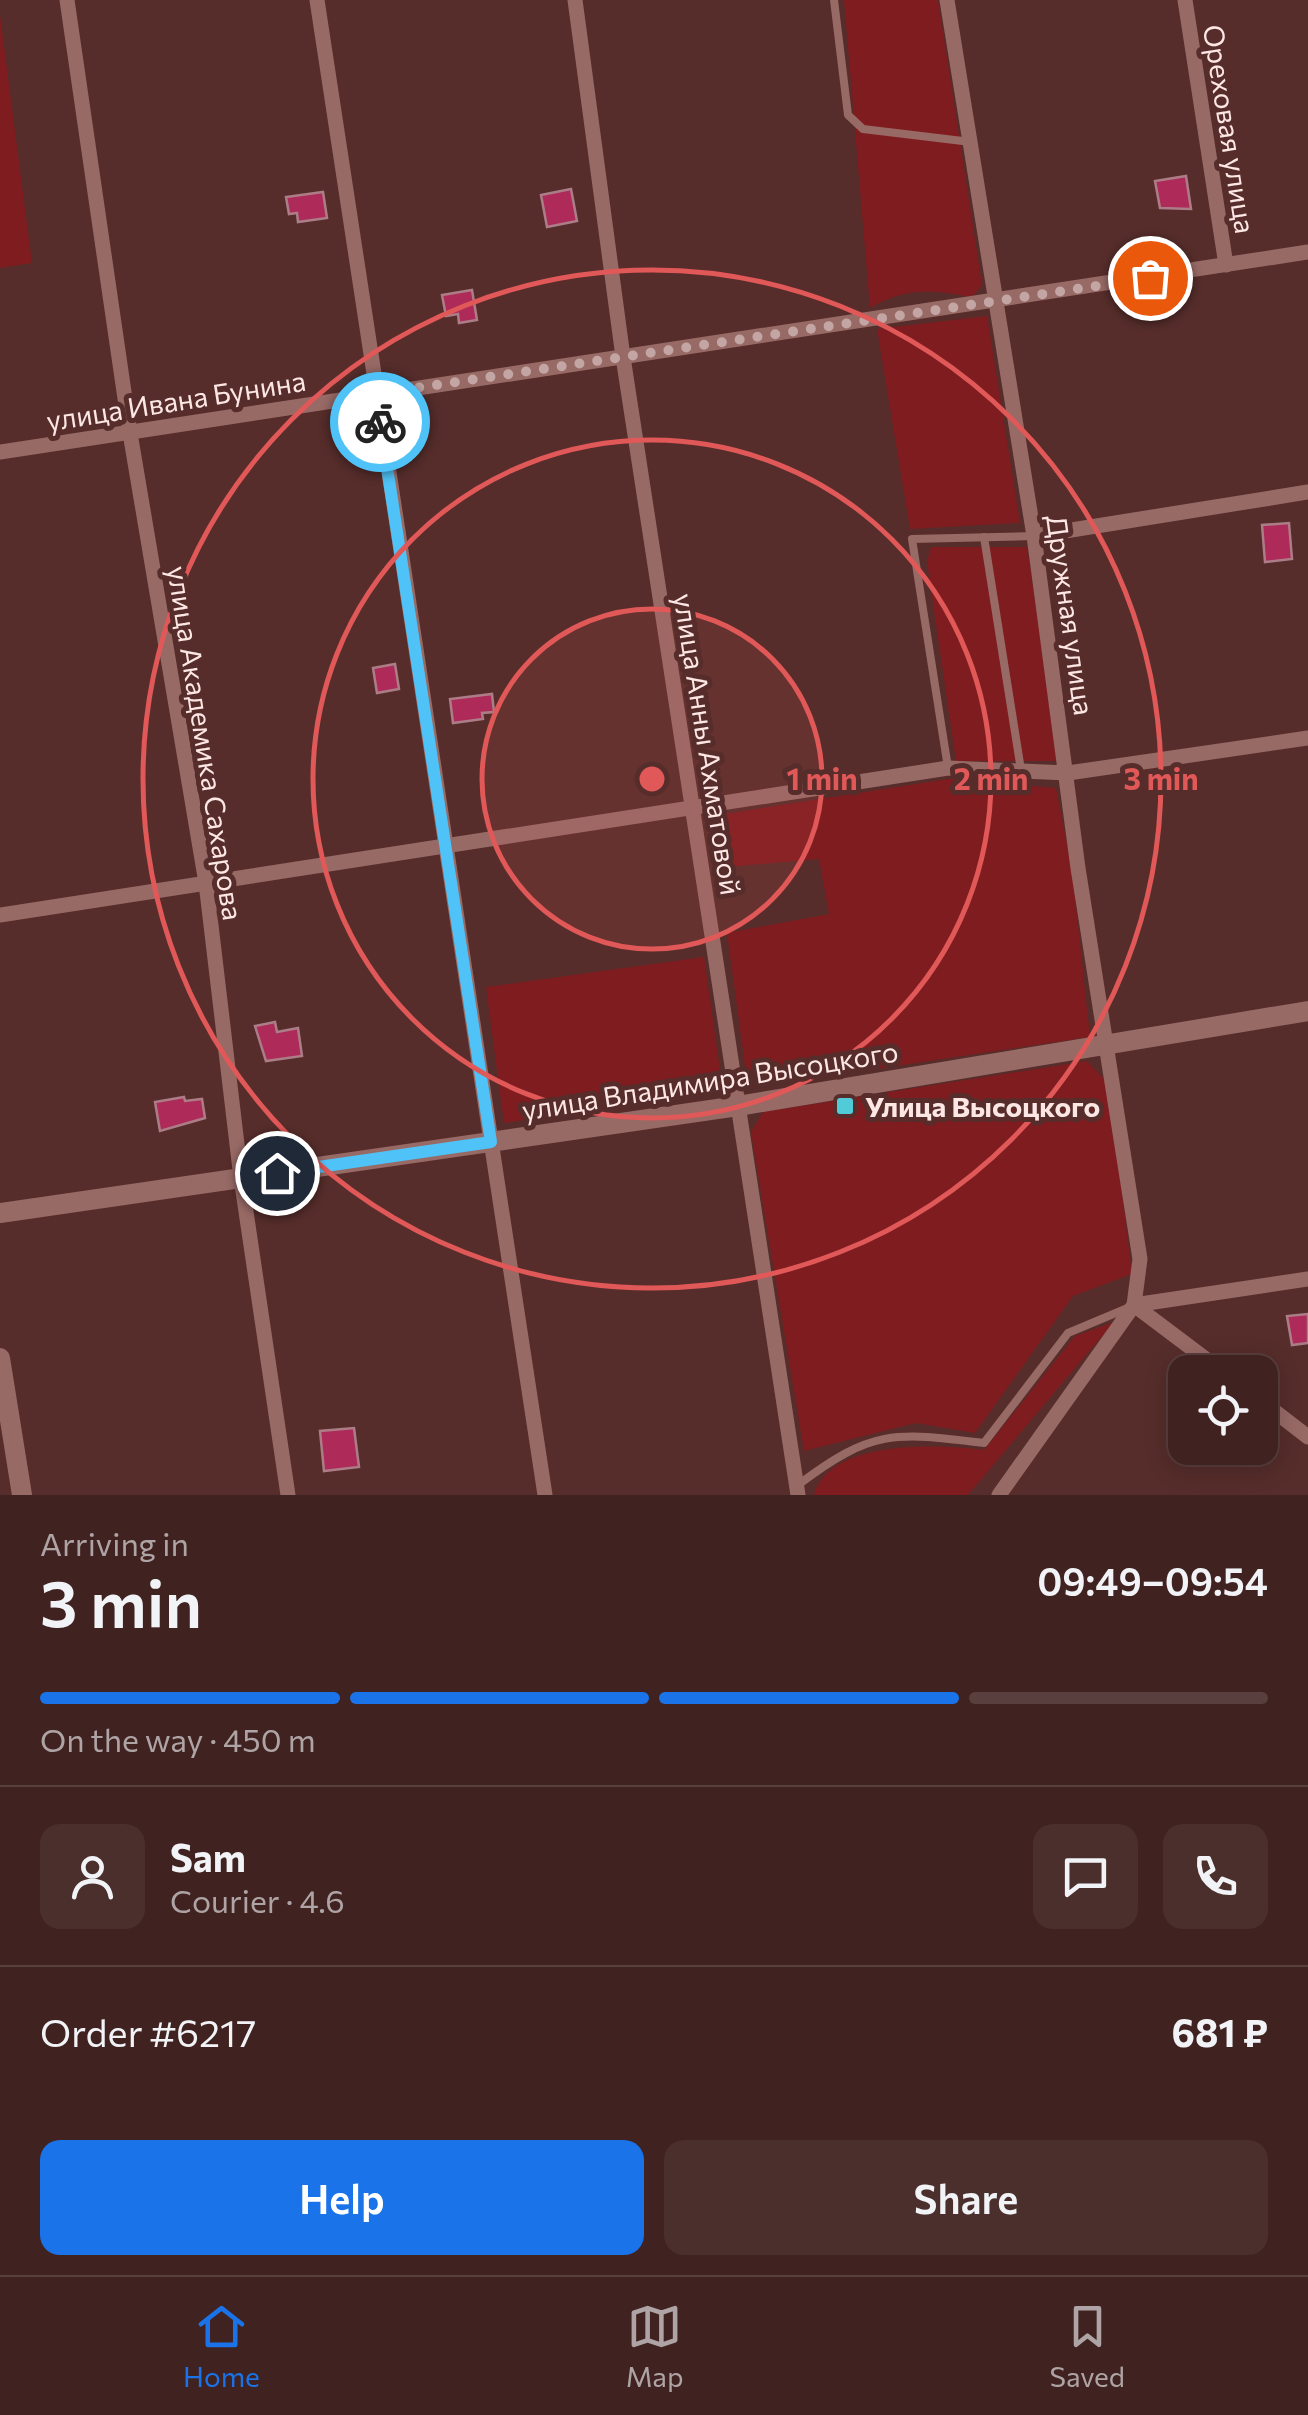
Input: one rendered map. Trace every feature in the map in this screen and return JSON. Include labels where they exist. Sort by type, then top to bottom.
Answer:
[{"type":"street","name":"улица Академика Сахарова","points":[[66,0],[130,432],[206,883],[240,1178],[288,1495]]},
{"type":"street","points":[[317,0],[545,1495]]},
{"type":"street","name":"улица Анны Ахматовой","points":[[575,0],[624,357],[797,1491]]},
{"type":"street","name":"Дружная улица","points":[[948,0],[1034,536],[1078,868],[1140,1258],[1134,1305],[999,1495]]},
{"type":"street","name":"Ореховая улица","points":[[1186,0],[1226,265]]},
{"type":"street","name":"улица Ивана Бунина","points":[[0,452],[1308,252]]},
{"type":"street","points":[[1034,536],[1308,492]]},
{"type":"street","points":[[0,915],[948,768],[1068,773],[1308,738]]},
{"type":"street","name":"улица Владимира Высоцкого","points":[[0,1214],[738,1106],[1308,1011]]},
{"type":"street","points":[[1134,1305],[1308,1279]]},
{"type":"street","points":[[1134,1305],[1200,1355]]},
{"type":"street","points":[[0,1358],[22,1495]]},
{"type":"street","points":[[1278,1414],[1308,1436]]},
{"type":"lane","points":[[834,0],[848,115],[863,129],[971,142]]},
{"type":"lane","points":[[948,768],[912,539],[1034,536]]},
{"type":"lane","points":[[984,537],[1021,771]]},
{"type":"lane","points":[[797,1491],[846,1449],[880,1438],[928,1436],[984,1444],[1068,1333],[1134,1305]]},
{"type":"shaded area","points":[[844,0],[938,0],[982,285],[972,297],[908,293],[870,308]]},
{"type":"shaded area","points":[[0,15],[32,263],[0,268]]},
{"type":"shaded area","points":[[987,316],[1020,523],[910,529],[877,329]]},
{"type":"shaded area","points":[[931,547],[1027,547],[1059,761],[956,761],[927,562]]},
{"type":"shaded area","points":[[948,779],[1056,788],[1072,869],[1090,1037],[748,1088],[727,933],[829,914],[819,859],[716,868],[711,816]]},
{"type":"shaded area","points":[[704,957],[723,1091],[504,1123],[486,987]]},
{"type":"shaded area","points":[[1087,1061],[1109,1084],[1132,1274],[1073,1296],[975,1433],[916,1423],[804,1451],[751,1132],[763,1112]]},
{"type":"shaded area","points":[[1114,1322],[968,1495],[814,1495],[824,1477],[863,1455],[914,1447],[984,1450],[1075,1336]]},
{"type":"building","points":[[1186,176],[1191,209],[1160,208],[1155,181]]},
{"type":"building","points":[[571,189],[577,221],[547,227],[541,195]]},
{"type":"building","points":[[323,192],[327,218],[298,222],[297,213],[289,214],[286,197]]},
{"type":"building","points":[[472,290],[477,320],[459,323],[458,314],[446,316],[442,295]]},
{"type":"building","points":[[1289,523],[1292,559],[1265,562],[1262,525]]},
{"type":"building","points":[[395,664],[399,689],[377,693],[373,668]]},
{"type":"building","points":[[492,694],[494,712],[482,713],[483,719],[453,723],[450,699]]},
{"type":"building","points":[[275,1022],[277,1032],[298,1028],[302,1056],[266,1061],[255,1026]]},
{"type":"building","points":[[184,1097],[185,1101],[202,1099],[205,1118],[160,1131],[155,1102]]},
{"type":"building","points":[[1308,1314],[1308,1343],[1292,1345],[1287,1316]]},
{"type":"building","points":[[354,1428],[359,1467],[324,1471],[320,1431]]},
{"type":"way so far","points":[[380,422],[376,394],[1150,278]]},
{"type":"place","name":"Улица Высоцкого","points":[[845,1106]]},
{"type":"route","points":[[277,1173],[491,1142],[380,422]]}]
